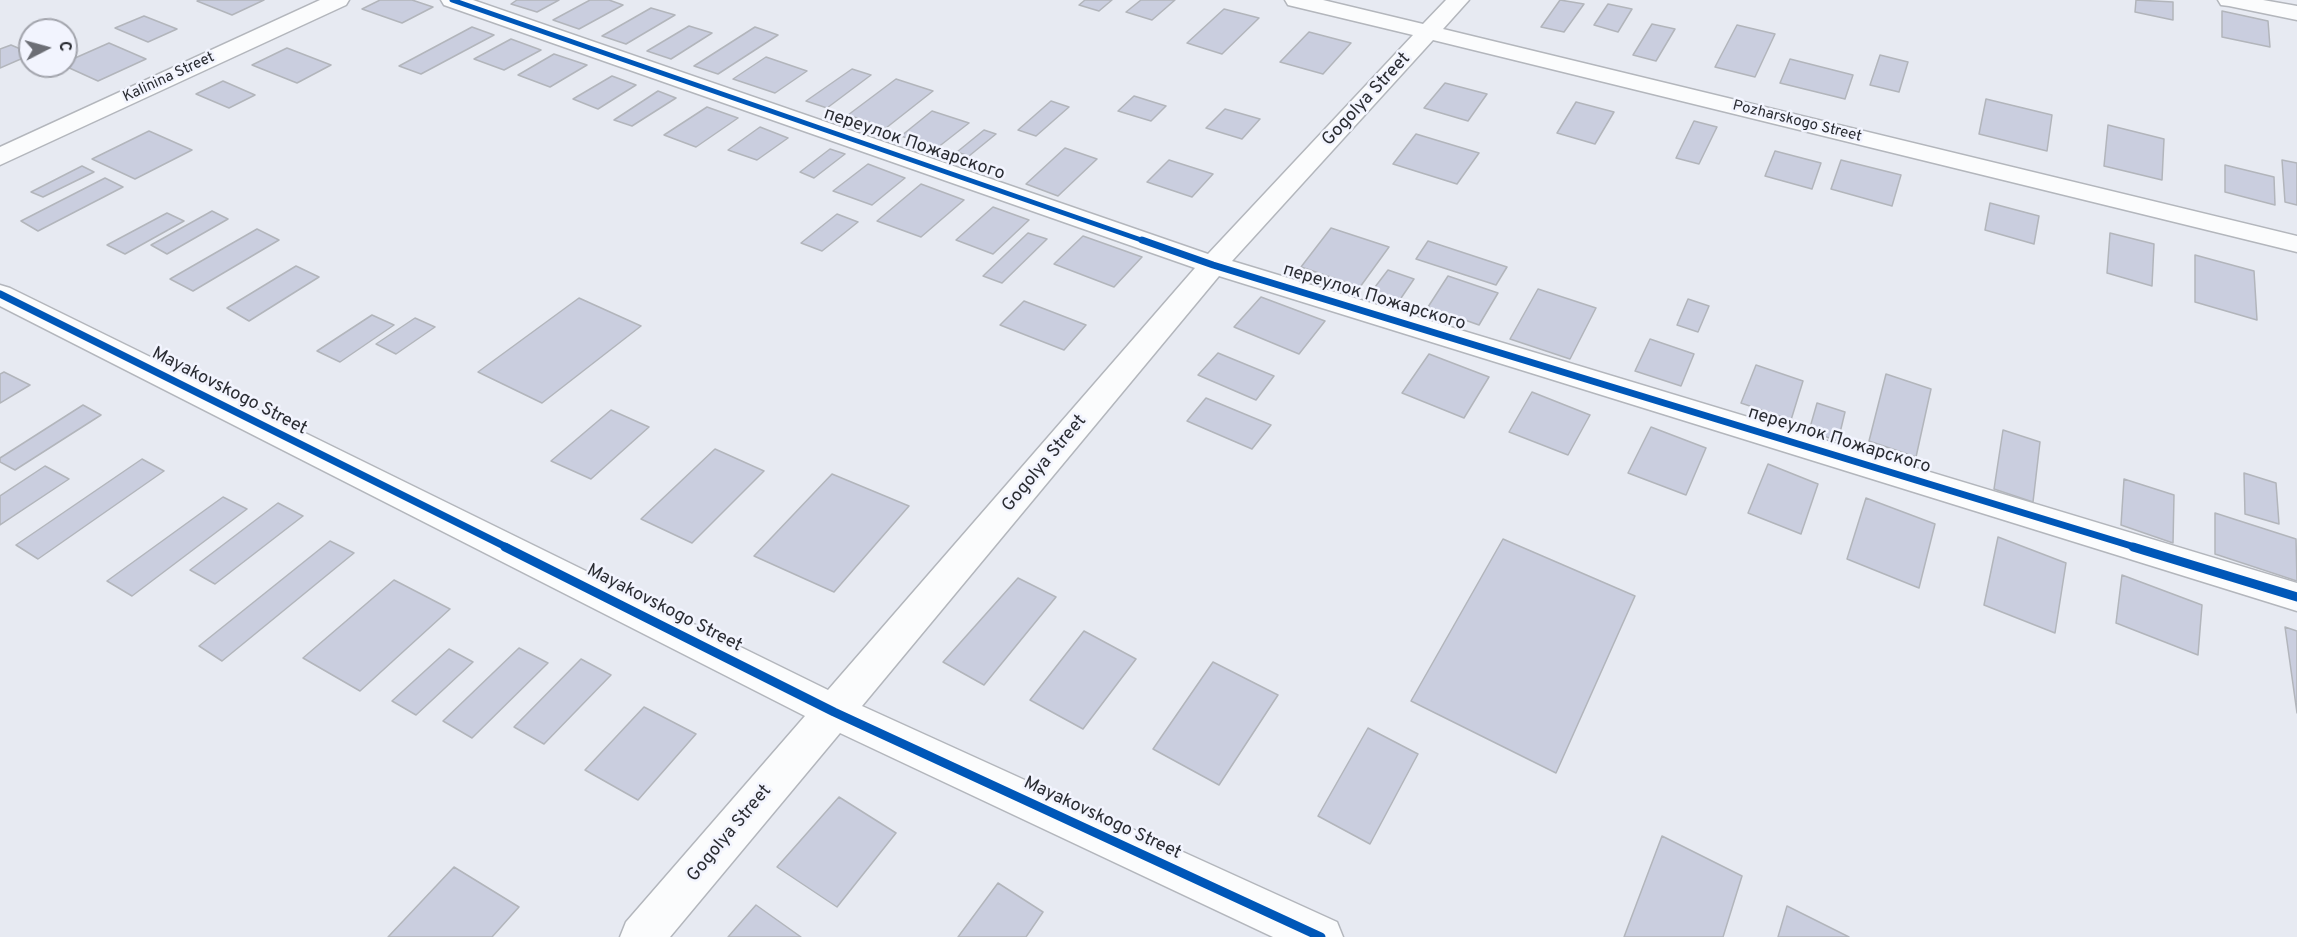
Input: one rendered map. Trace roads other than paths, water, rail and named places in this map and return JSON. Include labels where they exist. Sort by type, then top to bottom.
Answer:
[{"type":"street","name":"Kalinina Street","points":[[0,157],[338,0]]},
{"type":"street","name":"переулок Пожарского","points":[[452,0],[1213,265],[2297,597]]},
{"type":"street","name":"Pozharskogo Street","points":[[1296,0],[2297,244]]},
{"type":"street","name":"Gogolya Street","points":[[642,937],[1213,265],[1458,0]]},
{"type":"street","points":[[2229,0],[2297,13]]},
{"type":"street","name":"Mayakovskogo Street","points":[[0,294],[834,712],[1321,937]]}]
